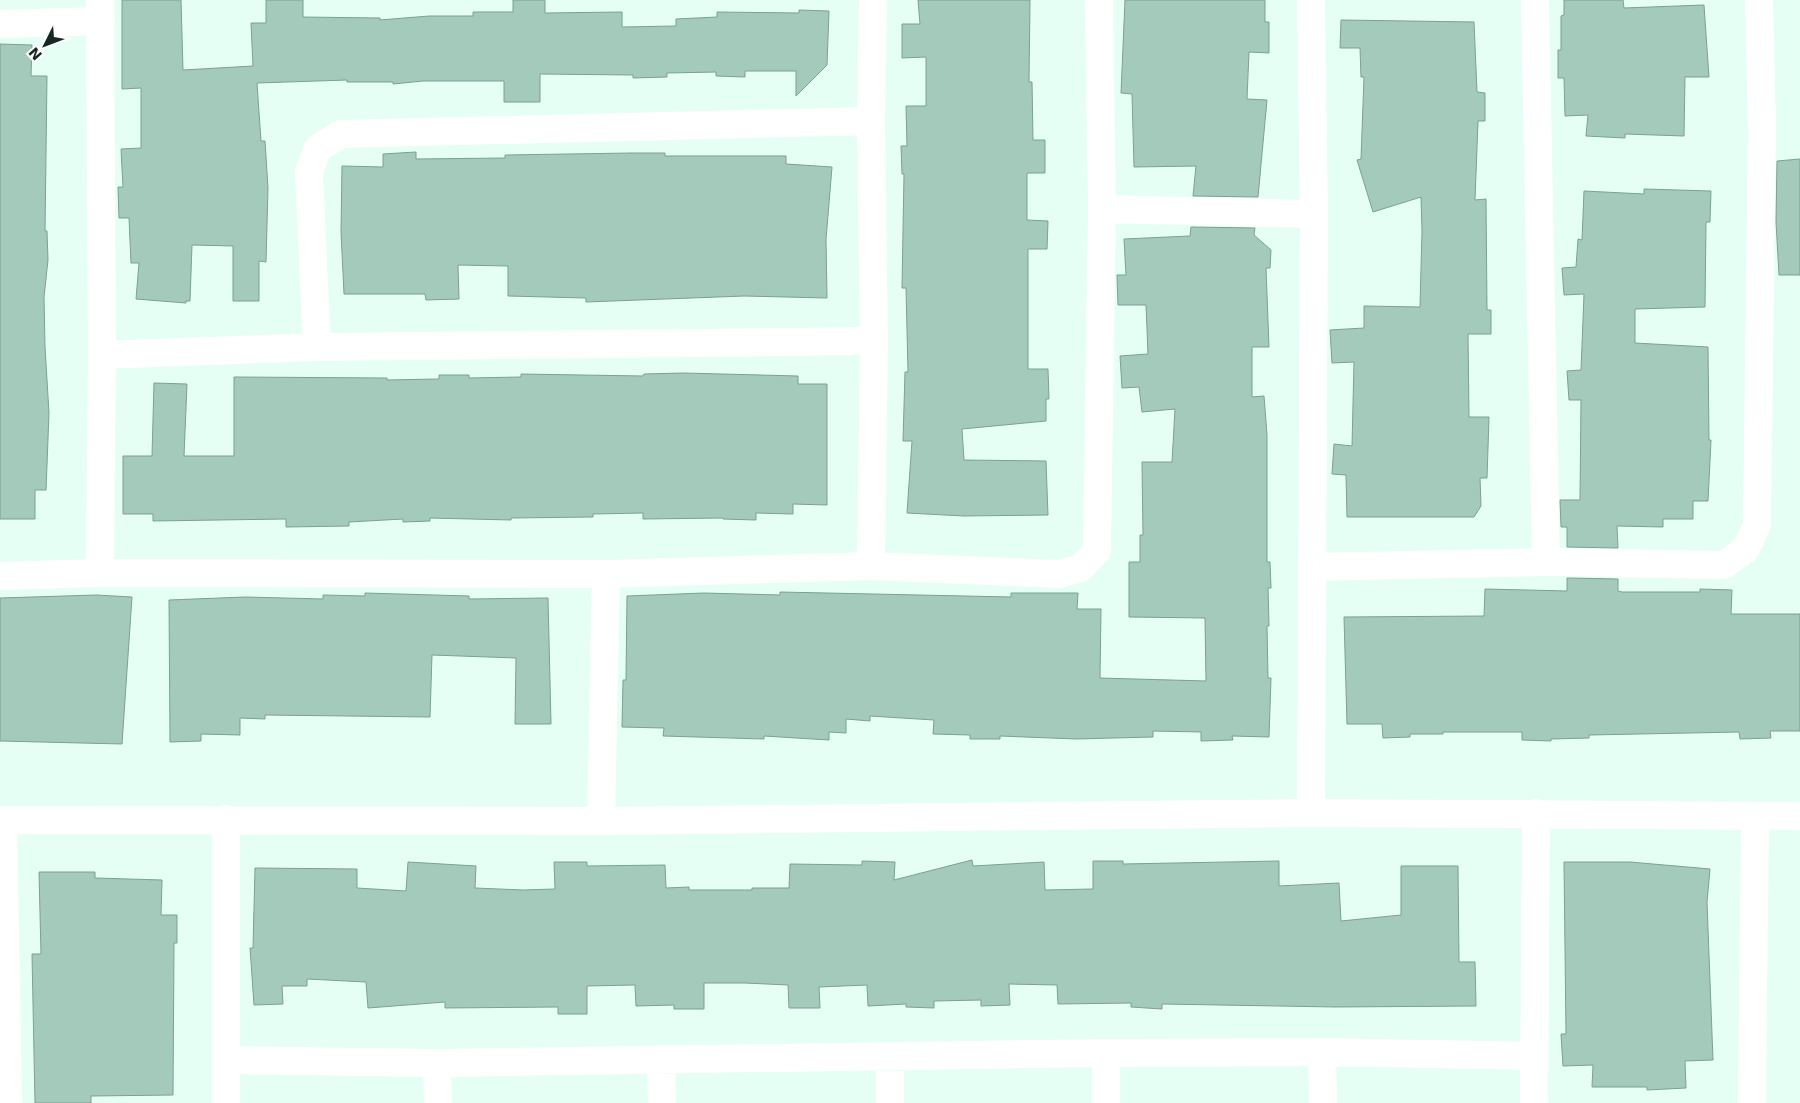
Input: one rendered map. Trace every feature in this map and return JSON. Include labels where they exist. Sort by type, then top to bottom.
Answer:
[{"type":"street","points":[[871,566],[874,341],[871,121],[872,0]]},
{"type":"street","points":[[0,576],[100,573],[606,574],[871,566],[1059,574],[1081,568],[1097,551],[1102,209],[1099,0]]},
{"type":"street","points":[[1310,0],[1314,214],[1311,813]]},
{"type":"street","points":[[1535,0],[1546,562]]},
{"type":"street","points":[[1312,567],[1546,562],[1724,565],[1746,550],[1757,525],[1762,127],[1759,0]]},
{"type":"street","points":[[0,24],[100,10],[102,355],[100,573]]},
{"type":"street","points":[[317,348],[309,173],[318,148],[341,134],[871,121]]},
{"type":"street","points":[[1102,209],[1314,214]]},
{"type":"street","points":[[102,355],[317,348],[874,341]]},
{"type":"street","points":[[601,821],[606,574]]},
{"type":"street","points":[[8,1103],[4,1057],[2,820],[601,821],[1311,813],[1800,816]]},
{"type":"street","points":[[1534,1103],[1536,813]]},
{"type":"street","points":[[1752,1103],[1755,817]]},
{"type":"street","points":[[226,819],[226,1103]]},
{"type":"street","points":[[226,1060],[437,1063],[1106,1053],[1322,1052],[1533,1056]]},
{"type":"street","points":[[1322,1052],[1323,1103]]},
{"type":"street","points":[[1106,1053],[1106,1103]]},
{"type":"street","points":[[890,1057],[890,1103]]},
{"type":"street","points":[[661,1059],[662,1103]]},
{"type":"street","points":[[437,1063],[438,1103]]},
{"type":"building","points":[[122,0],[181,0],[183,70],[253,66],[251,23],[266,23],[266,0],[303,0],[303,17],[380,18],[380,20],[429,16],[473,16],[473,12],[513,12],[513,0],[545,0],[545,13],[622,12],[622,27],[676,26],[676,19],[717,17],[717,12],[799,13],[799,10],[829,11],[827,65],[796,96],[796,71],[745,71],[745,77],[716,76],[716,72],[667,73],[667,77],[633,78],[633,75],[540,74],[540,102],[504,102],[504,81],[423,81],[393,84],[393,82],[347,82],[347,80],[257,83],[261,141],[265,141],[268,188],[266,262],[259,261],[259,301],[233,301],[233,246],[192,245],[190,301],[186,301],[186,303],[136,299],[139,263],[131,263],[129,218],[119,218],[118,187],[123,187],[121,149],[141,148],[141,88],[122,89]]},
{"type":"building","points":[[918,0],[1030,0],[1029,82],[1032,82],[1033,140],[1045,140],[1045,173],[1027,173],[1027,220],[1048,221],[1047,249],[1028,249],[1028,369],[1048,369],[1049,399],[1046,399],[1046,421],[962,429],[964,460],[1046,461],[1048,515],[964,516],[907,513],[912,441],[903,441],[905,372],[908,372],[906,288],[902,288],[904,174],[902,174],[901,146],[907,146],[906,106],[926,106],[926,57],[902,58],[902,24],[920,24]]},
{"type":"building","points":[[1125,0],[1265,0],[1265,22],[1269,22],[1269,53],[1249,52],[1247,99],[1267,100],[1258,197],[1193,196],[1196,166],[1134,167],[1132,94],[1121,93]]},
{"type":"building","points":[[1564,0],[1623,0],[1624,8],[1704,5],[1709,77],[1685,77],[1684,136],[1625,134],[1625,138],[1586,136],[1588,115],[1565,116],[1564,78],[1558,78],[1558,50],[1561,50],[1561,16],[1564,15]]},
{"type":"building","points":[[1341,20],[1474,22],[1477,92],[1485,93],[1485,121],[1478,121],[1475,200],[1486,199],[1487,310],[1491,310],[1491,334],[1468,334],[1469,417],[1489,417],[1487,478],[1480,478],[1481,506],[1474,517],[1347,517],[1346,475],[1332,474],[1334,444],[1352,446],[1354,362],[1332,363],[1330,330],[1364,328],[1364,306],[1420,307],[1422,231],[1421,197],[1373,212],[1357,160],[1361,159],[1364,77],[1361,77],[1360,48],[1340,48]]},
{"type":"building","points":[[0,44],[32,45],[31,76],[47,76],[45,231],[47,231],[48,260],[44,297],[49,413],[46,490],[35,490],[35,519],[0,519]]},
{"type":"building","points":[[416,152],[416,159],[505,158],[505,155],[631,153],[665,153],[665,156],[786,156],[786,164],[832,167],[826,239],[827,298],[744,296],[586,302],[586,298],[508,296],[508,266],[458,265],[459,299],[426,300],[425,294],[344,294],[341,232],[342,166],[383,167],[383,154]]},
{"type":"building","points":[[1800,159],[1800,275],[1779,275],[1776,222],[1777,161]]},
{"type":"building","points":[[1644,189],[1711,191],[1710,222],[1706,222],[1705,307],[1635,309],[1635,343],[1708,347],[1709,440],[1711,440],[1708,501],[1693,501],[1693,519],[1663,519],[1663,527],[1617,526],[1618,548],[1567,547],[1567,527],[1561,527],[1560,500],[1580,500],[1581,400],[1569,400],[1567,371],[1581,370],[1584,294],[1564,295],[1562,268],[1576,267],[1578,239],[1582,240],[1584,191],[1644,194]]},
{"type":"building","points":[[1191,227],[1255,228],[1254,235],[1271,250],[1270,268],[1266,268],[1269,347],[1252,347],[1252,397],[1264,396],[1267,435],[1267,562],[1270,562],[1271,588],[1268,588],[1269,626],[1267,626],[1268,678],[1271,678],[1269,737],[1232,736],[1233,740],[1201,741],[1201,732],[1153,731],[1153,737],[1076,739],[1000,736],[1000,739],[970,739],[970,735],[933,734],[934,720],[870,716],[870,721],[846,719],[846,733],[829,732],[829,740],[764,736],[764,739],[663,736],[664,728],[622,727],[623,680],[626,680],[627,596],[704,593],[780,595],[780,592],[1011,597],[1011,593],[1078,593],[1077,609],[1101,609],[1100,678],[1206,681],[1205,618],[1129,617],[1129,562],[1140,562],[1140,535],[1143,535],[1142,462],[1172,462],[1175,409],[1142,412],[1139,387],[1122,388],[1120,356],[1148,354],[1146,305],[1118,305],[1117,275],[1126,275],[1124,239],[1190,236]]},
{"type":"building","points":[[684,373],[798,376],[798,384],[827,384],[827,505],[793,504],[793,514],[756,513],[756,520],[723,518],[643,519],[643,513],[593,514],[593,517],[511,518],[511,520],[430,518],[430,521],[403,522],[403,519],[349,522],[349,526],[286,527],[286,519],[153,521],[153,514],[123,514],[123,456],[152,456],[154,383],[187,384],[184,456],[234,456],[234,377],[387,378],[387,380],[439,379],[439,375],[469,375],[469,378],[521,377],[521,374],[643,376],[644,374]]},
{"type":"building","points":[[1567,578],[1618,579],[1618,591],[1622,592],[1700,592],[1700,589],[1732,590],[1731,614],[1800,614],[1800,731],[1770,731],[1771,738],[1740,739],[1739,732],[1589,735],[1589,738],[1551,739],[1551,741],[1522,740],[1522,732],[1443,732],[1443,734],[1410,734],[1410,737],[1383,738],[1382,724],[1347,724],[1344,617],[1484,616],[1485,589],[1567,591]]},
{"type":"building","points":[[365,593],[469,596],[469,599],[548,598],[551,724],[515,724],[516,658],[432,655],[430,717],[265,715],[265,719],[240,718],[240,735],[201,734],[201,741],[170,742],[169,600],[245,597],[323,599],[323,595],[365,596]]},
{"type":"building","points":[[96,595],[132,597],[122,744],[0,741],[0,598]]},
{"type":"building","points":[[972,860],[973,866],[1044,862],[1045,890],[1093,889],[1093,861],[1123,861],[1123,864],[1279,861],[1279,886],[1339,883],[1341,921],[1401,915],[1401,866],[1458,866],[1459,962],[1475,962],[1476,1006],[1335,1007],[1162,1004],[1162,1009],[1131,1007],[1131,1003],[1058,1004],[1057,985],[1009,984],[1010,1005],[981,1006],[981,1000],[934,1001],[934,1008],[906,1007],[906,1004],[868,1006],[867,985],[819,987],[820,1008],[789,1008],[788,985],[704,983],[704,1009],[674,1009],[674,1005],[636,1006],[635,985],[587,986],[587,1014],[558,1014],[558,1007],[445,1008],[445,1002],[368,1008],[366,982],[307,979],[307,986],[282,986],[283,1004],[254,1005],[250,948],[253,948],[255,868],[357,869],[357,888],[406,891],[408,862],[476,866],[475,888],[523,890],[555,889],[554,862],[587,862],[587,866],[665,865],[666,888],[689,887],[689,890],[752,890],[752,888],[789,888],[790,864],[862,865],[862,861],[895,862],[894,880]]},
{"type":"building","points":[[1564,862],[1630,862],[1710,869],[1707,902],[1713,1060],[1685,1061],[1686,1088],[1647,1090],[1647,1087],[1592,1087],[1593,1065],[1563,1066],[1561,1034],[1566,1034]]},
{"type":"building","points":[[39,872],[95,872],[95,878],[162,880],[161,915],[177,915],[177,943],[174,943],[173,1095],[91,1096],[91,1103],[35,1103],[32,954],[41,954]]}]
